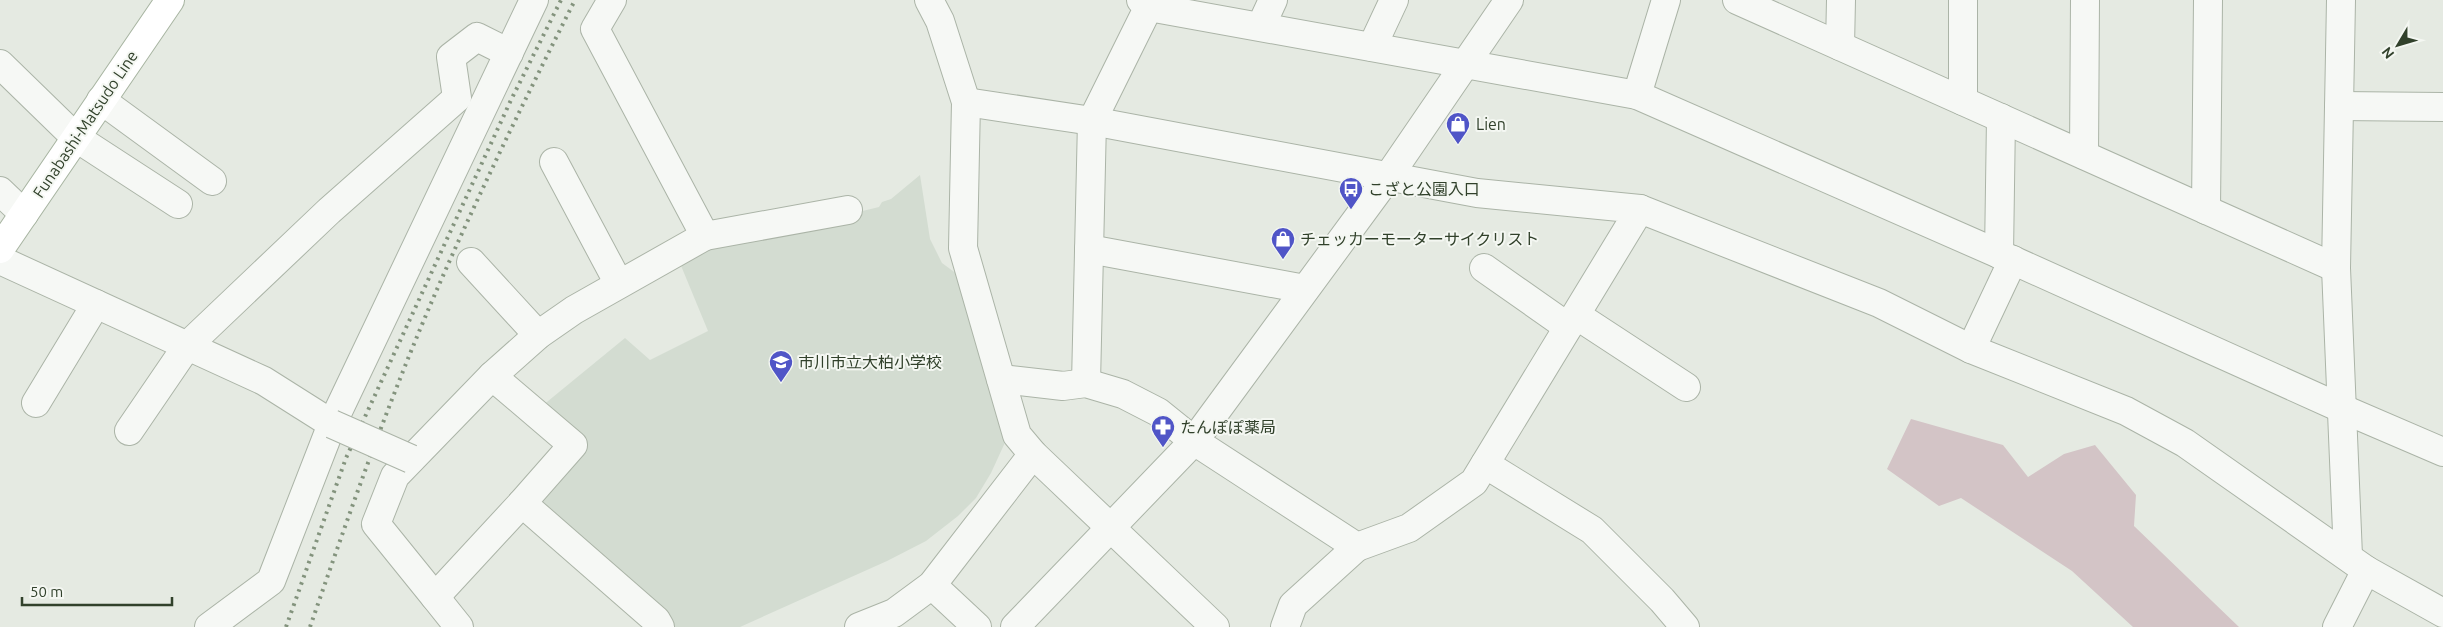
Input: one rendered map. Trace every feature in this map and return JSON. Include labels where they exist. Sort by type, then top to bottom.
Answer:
[{"type":"main road","name":"Funabashi-Matsudo Line","points":[[0,249],[170,0]]},
{"type":"street","points":[[612,0],[595,29],[705,236]]},
{"type":"street","points":[[929,0],[940,21],[966,102],[963,248],[1017,435],[1033,454],[1215,627]]},
{"type":"street","points":[[1261,26],[1273,0]]},
{"type":"street","points":[[1372,47],[1394,0]]},
{"type":"street","points":[[1015,627],[1194,441],[1388,177],[1508,0]]},
{"type":"street","points":[[1637,96],[1666,0]]},
{"type":"street","points":[[1736,0],[2336,268]]},
{"type":"street","points":[[1840,46],[1841,0]]},
{"type":"street","points":[[1963,0],[1963,101]]},
{"type":"street","points":[[2084,155],[2085,0]]},
{"type":"street","points":[[2206,210],[2208,0]]},
{"type":"street","points":[[2337,627],[2357,563],[2343,410],[2336,268],[2341,0]]},
{"type":"street","points":[[1086,383],[1092,121],[1147,2],[1261,26],[1637,96],[2006,257],[2343,410],[2443,452]]},
{"type":"street","points":[[209,627],[271,581],[332,424],[509,53],[525,6]]},
{"type":"street","points":[[129,431],[187,346],[329,211],[457,98],[451,57],[477,37],[509,53]]},
{"type":"street","points":[[0,64],[75,137],[178,204]]},
{"type":"street","points":[[101,100],[212,181]]},
{"type":"street","points":[[966,102],[1092,121],[1477,193],[1640,209],[1879,303],[1971,349],[2126,411],[2185,443],[2357,563],[2443,613]]},
{"type":"street","points":[[2339,106],[2443,107]]},
{"type":"street","points":[[1971,349],[2006,257],[2001,118]]},
{"type":"street","points":[[554,162],[619,284]]},
{"type":"street","points":[[0,192],[24,214]]},
{"type":"street","points":[[1285,627],[1293,605],[1357,547],[1409,528],[1474,482],[1640,209]]},
{"type":"street","points":[[459,627],[376,524],[395,476],[492,376],[538,335],[574,310],[705,236],[848,210]]},
{"type":"street","points":[[1089,249],[1305,289]]},
{"type":"street","points":[[0,260],[264,381],[332,424],[411,459]]},
{"type":"street","points":[[471,262],[538,335]]},
{"type":"street","points":[[1484,268],[1686,387]]},
{"type":"street","points":[[36,403],[96,304]]},
{"type":"street","points":[[435,597],[573,445],[492,376]]},
{"type":"street","points":[[1001,379],[1063,386],[1086,383],[1123,394],[1158,412],[1194,441],[1357,547]]},
{"type":"street","points":[[859,627],[894,613],[932,585],[1033,454]]},
{"type":"street","points":[[1485,464],[1592,530],[1662,600],[1684,627]]},
{"type":"street","points":[[522,503],[656,620],[660,627]]},
{"type":"street","points":[[932,585],[977,627]]},
{"type":"shaded area","name":"市川市立大柏小学校","points":[[920,175],[930,239],[942,263],[961,277],[1008,436],[991,473],[976,498],[958,516],[926,541],[887,561],[740,627],[667,627],[532,504],[587,444],[542,406],[625,338],[650,360],[708,331],[677,256],[879,207],[882,202],[891,199]]},
{"type":"shaded area","points":[[1911,419],[2003,445],[2028,477],[2064,454],[2095,445],[2136,495],[2134,526],[2239,627],[2133,627],[2072,571],[1961,498],[1939,506],[1887,469]]},
{"type":"railway","points":[[286,627],[346,458],[511,100],[561,0]]},
{"type":"railway","points":[[310,627],[383,422],[415,341],[501,149],[575,0]]},
{"type":"place","name":"Lien","points":[[1458,145]]},
{"type":"place","name":"こざと公園入口","points":[[1351,210]]},
{"type":"place","name":"チェッカーモーターサイクリスト","points":[[1283,260]]},
{"type":"place","name":"市川市立大柏小学校","points":[[781,383]]},
{"type":"place","name":"たんぽぽ薬局","points":[[1163,448]]}]
